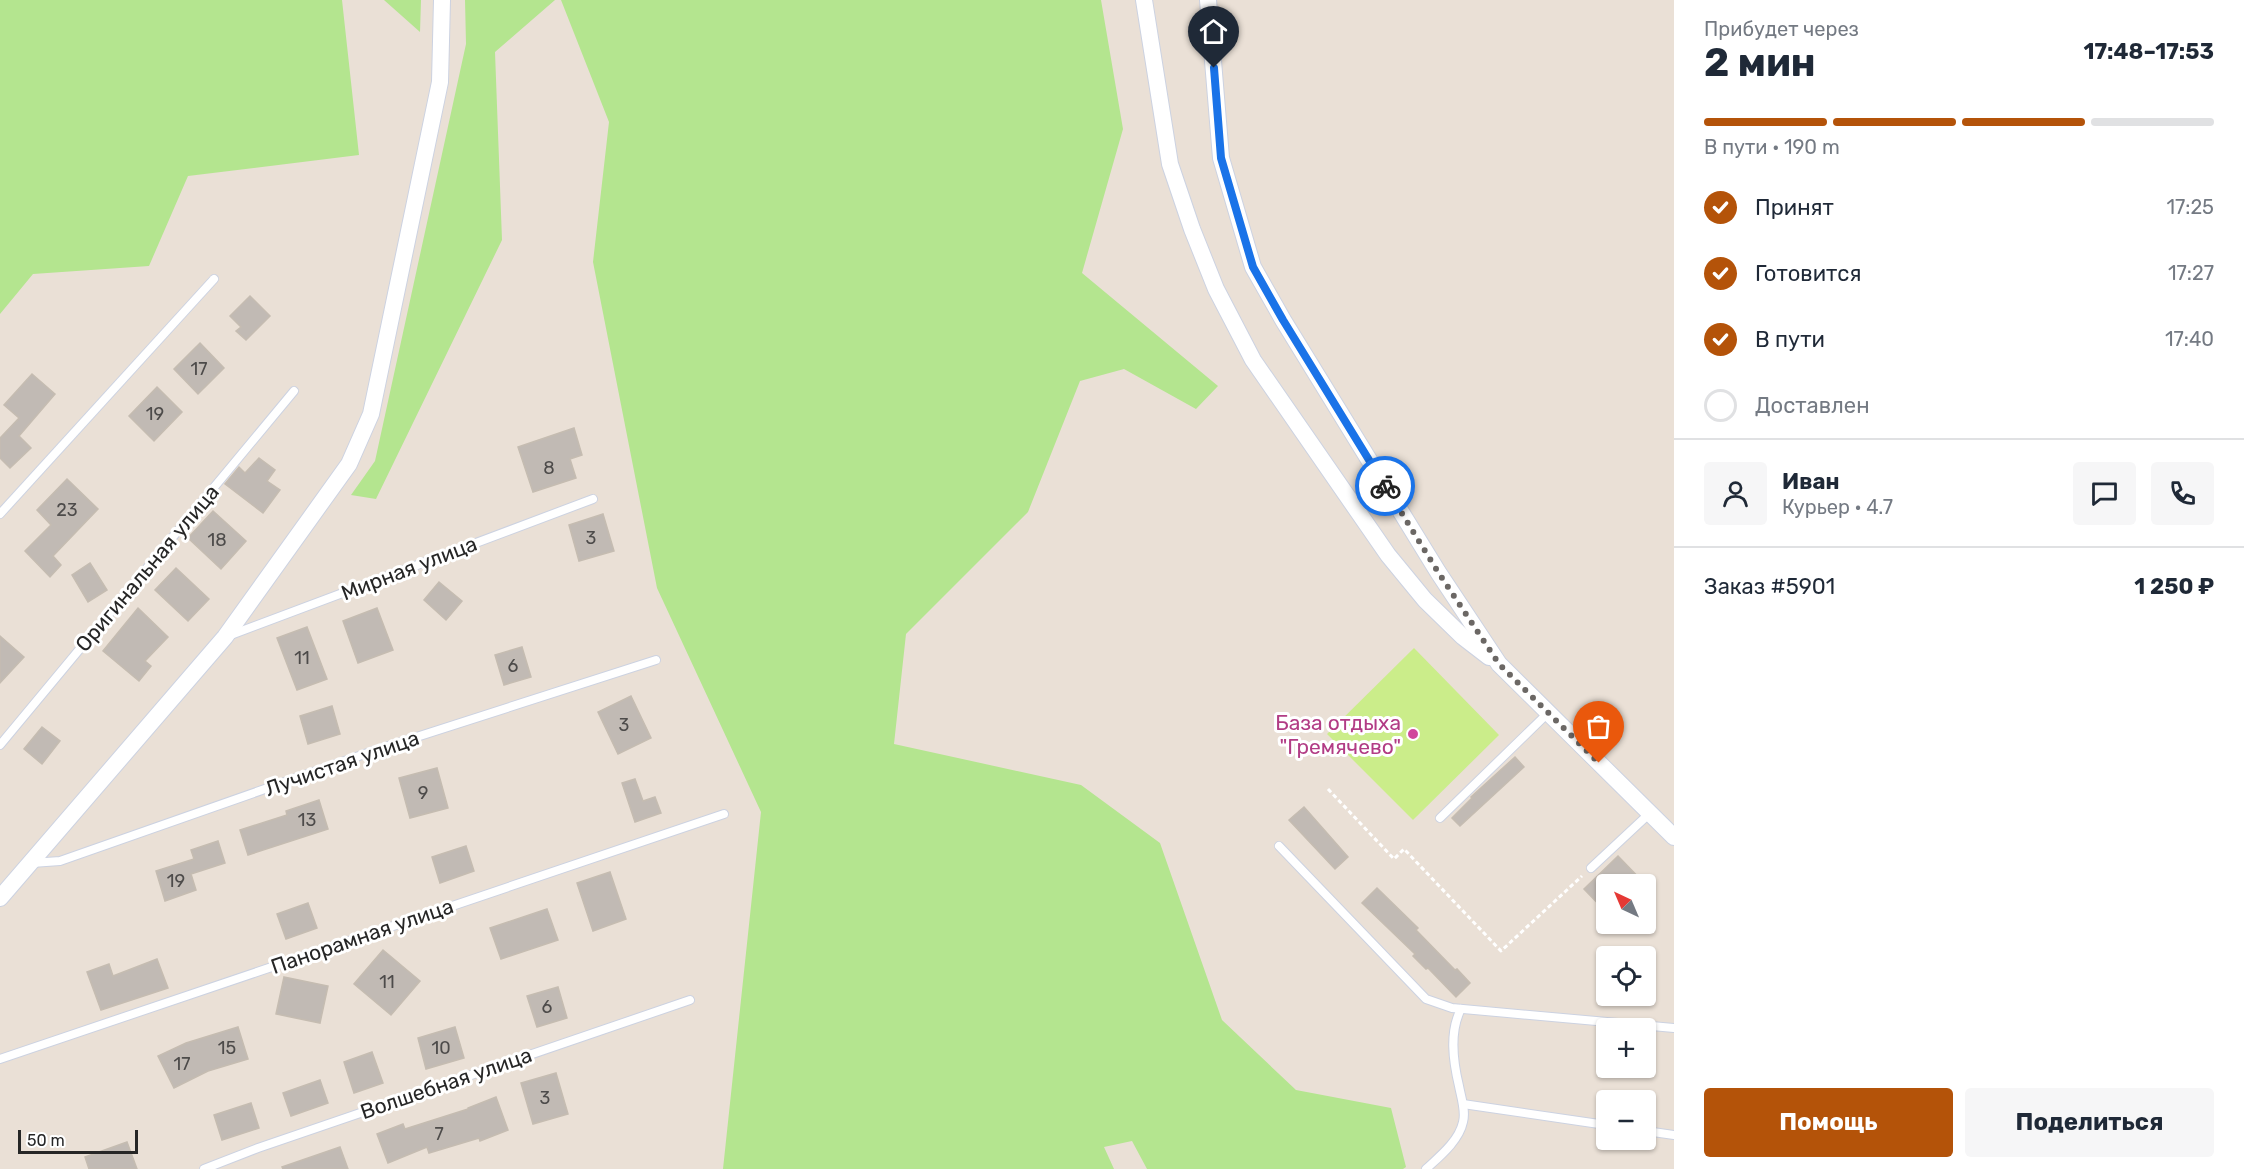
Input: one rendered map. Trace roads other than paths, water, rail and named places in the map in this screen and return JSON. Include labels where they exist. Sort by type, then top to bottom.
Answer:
[{"type":"street","points":[[0,898],[225,637],[349,464],[371,414],[440,82],[442,0]]},
{"type":"street","points":[[1144,0],[1170,164],[1192,229],[1216,289],[1247,350],[1310,445],[1388,555],[1425,600],[1463,637],[1499,664],[1674,837]]},
{"type":"street","points":[[1208,0],[1221,158],[1253,267],[1283,320],[1438,572],[1499,664]]},
{"type":"lane","points":[[0,514],[214,279]]},
{"type":"lane","name":"Оригинальная улица","points":[[0,746],[294,391]]},
{"type":"lane","name":"Мирная улица","points":[[225,637],[593,499]]},
{"type":"lane","name":"Лучистая улица","points":[[29,864],[60,861],[376,750],[656,660]]},
{"type":"lane","points":[[1440,818],[1548,713]]},
{"type":"lane","points":[[1591,868],[1650,813]]},
{"type":"lane","name":"Панорамная улица","points":[[0,1059],[724,814]]},
{"type":"lane","points":[[1279,846],[1426,999],[1461,1009],[1674,1028]]},
{"type":"lane","name":"Волшебная улица","points":[[204,1169],[258,1148],[690,1000]]},
{"type":"lane","points":[[1426,1169],[1457,1137],[1464,1122],[1453,1034],[1455,1021],[1461,1009]]},
{"type":"lane","points":[[1463,1104],[1596,1124]]},
{"type":"lane","points":[[1656,1132],[1674,1135]]},
{"type":"place","name":"База отдыха \"Гремячево\"","points":[[1413,734]]}]
